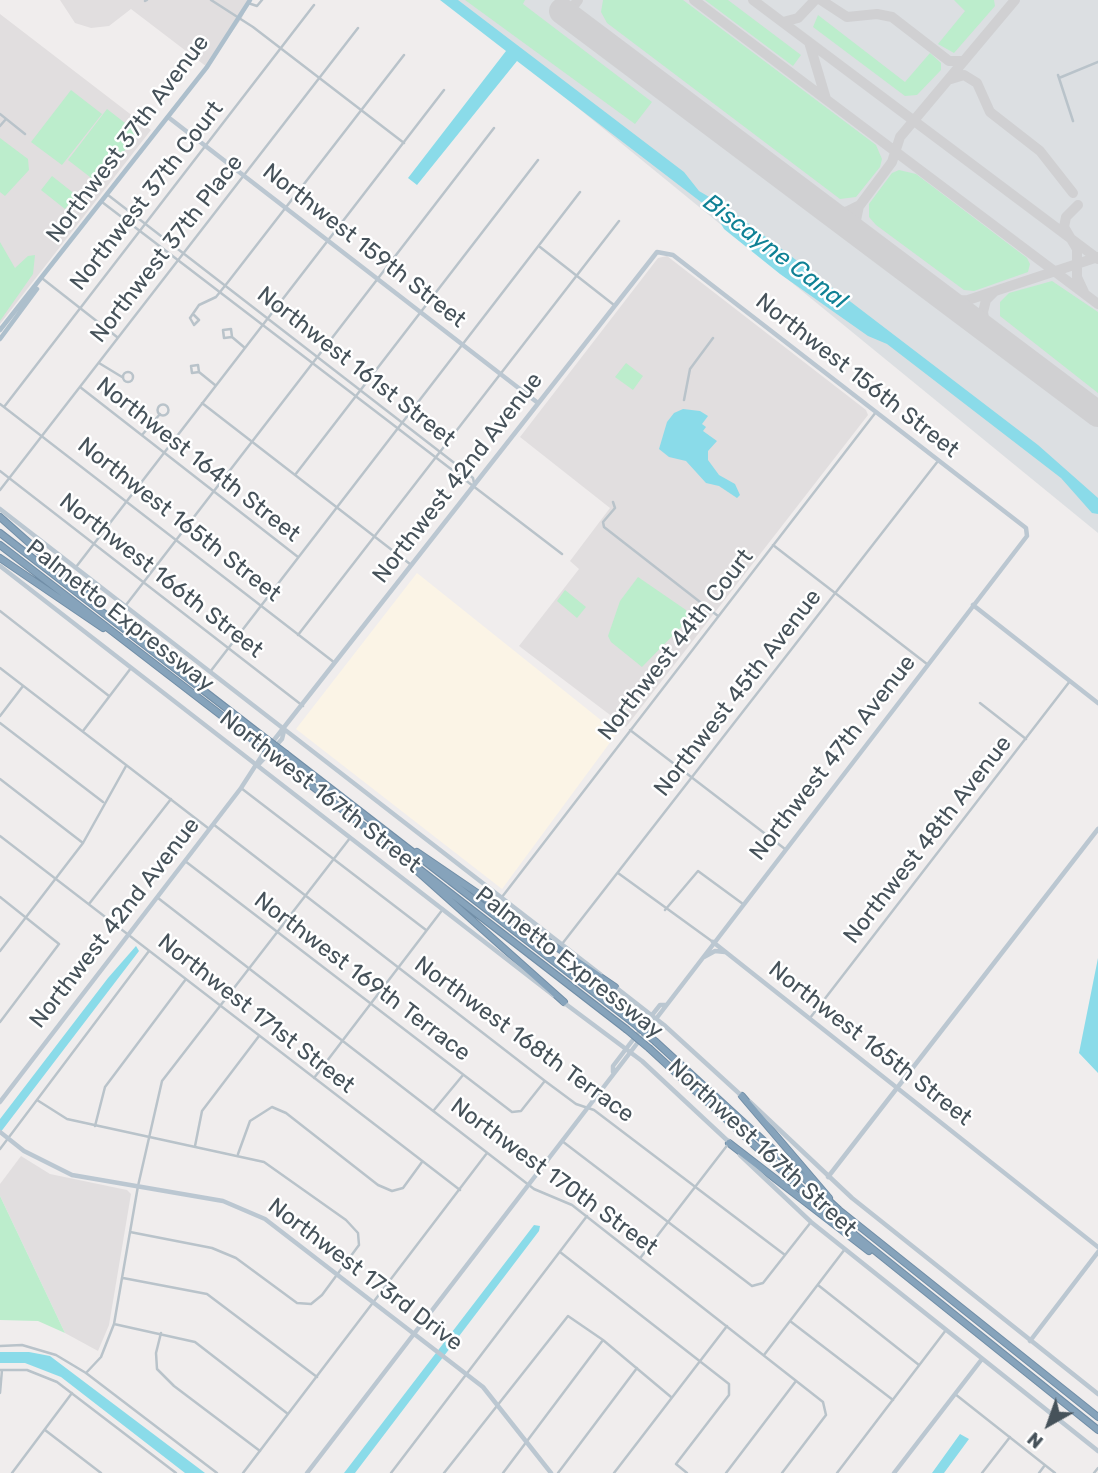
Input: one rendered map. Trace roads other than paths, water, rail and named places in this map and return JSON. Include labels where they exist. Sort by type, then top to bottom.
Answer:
[{"type":"highway","points":[[0,517],[110,617]]},
{"type":"highway","name":"Palmetto Expressway","points":[[0,533],[631,1021],[839,1210],[1098,1417]]},
{"type":"highway","name":"Palmetto Expressway","points":[[0,545],[625,1028],[806,1194],[1098,1430]]},
{"type":"highway","points":[[0,558],[127,642]]},
{"type":"highway","points":[[401,843],[426,856],[615,987]]},
{"type":"highway","points":[[402,855],[564,1002]]},
{"type":"highway","points":[[742,1096],[839,1210]]},
{"type":"highway","points":[[729,1143],[863,1248],[887,1262]]},
{"type":"main road","name":"Northwest 37th Avenue","points":[[0,339],[240,20],[249,2]]},
{"type":"main road","name":"Northwest 37th Avenue","points":[[0,330],[43,279]]},
{"type":"street","points":[[211,0],[281,48],[404,143]]},
{"type":"street","points":[[249,2],[257,6],[261,0]]},
{"type":"street","name":"Northwest 37th Court","points":[[4,407],[314,5]]},
{"type":"street","name":"Northwest 37th Place","points":[[0,490],[358,28]]},
{"type":"street","points":[[194,315],[202,302],[220,293],[404,55]]},
{"type":"street","points":[[1073,121],[1059,77],[1098,62]]},
{"type":"street","points":[[75,568],[444,90]]},
{"type":"street","points":[[0,114],[25,134]]},
{"type":"street","name":"Northwest 159th Street","points":[[168,117],[538,403]]},
{"type":"street","points":[[0,126],[6,119]]},
{"type":"street","points":[[125,607],[494,128]]},
{"type":"street","points":[[295,475],[538,160]]},
{"type":"street","points":[[209,673],[580,192]]},
{"type":"street","name":"Northwest 161st Street","points":[[108,195],[473,478],[474,486]]},
{"type":"street","name":"Northwest 161st Street","points":[[102,202],[397,430],[474,486]]},
{"type":"street","points":[[298,635],[619,221]]},
{"type":"street","points":[[539,246],[614,305]]},
{"type":"street","name":"Northwest 42nd Avenue","points":[[0,1102],[614,305],[653,256],[663,251]]},
{"type":"street","name":"Northwest 156th Street","points":[[663,251],[673,255],[1028,532]]},
{"type":"street","points":[[43,279],[118,338]]},
{"type":"street","points":[[232,337],[245,348]]},
{"type":"street","points":[[684,400],[690,369],[713,338]]},
{"type":"street","points":[[99,363],[123,377]]},
{"type":"street","points":[[199,372],[216,386]]},
{"type":"street","name":"Northwest 164th Street","points":[[80,387],[298,557]]},
{"type":"street","points":[[202,403],[412,566]]},
{"type":"street","name":"Northwest 165th Street","points":[[0,404],[336,664]]},
{"type":"street","name":"Northwest 44th Court","points":[[501,898],[876,412]]},
{"type":"street","points":[[142,435],[160,414]]},
{"type":"street","name":"Northwest 45th Avenue","points":[[562,944],[938,461]]},
{"type":"street","name":"Northwest 166th Street","points":[[0,471],[303,706]]},
{"type":"street","points":[[474,486],[562,554]]},
{"type":"street","points":[[614,502],[615,508],[603,522],[604,527],[718,616]]},
{"type":"street","name":"Northwest 167th Street","points":[[0,509],[562,944],[657,1021],[828,1177],[1098,1394]]},
{"type":"street","name":"Northwest 47th Avenue","points":[[307,1473],[560,1140],[657,1021],[666,1004],[713,942],[1028,532]]},
{"type":"street","points":[[773,545],[928,664]]},
{"type":"street","name":"Northwest 167th Street","points":[[0,566],[632,1053],[811,1222],[1098,1451]]},
{"type":"street","points":[[973,605],[1098,703]]},
{"type":"street","points":[[0,611],[109,696]]},
{"type":"street","name":"Northwest 168th Terrace","points":[[0,668],[126,766],[306,895],[545,1081],[586,1108],[594,1110],[785,1255]]},
{"type":"street","points":[[83,731],[131,668]]},
{"type":"street","name":"Northwest 48th Avenue","points":[[810,1018],[1070,681]]},
{"type":"street","points":[[0,716],[23,686]]},
{"type":"street","points":[[980,703],[1026,739]]},
{"type":"street","points":[[0,723],[103,802]]},
{"type":"street","points":[[630,730],[785,849]]},
{"type":"street","points":[[0,951],[83,843],[103,802],[126,766]]},
{"type":"street","points":[[0,779],[83,843]]},
{"type":"street","points":[[241,788],[426,930]]},
{"type":"street","points":[[89,904],[171,799]]},
{"type":"street","points":[[828,1177],[1098,829]]},
{"type":"street","name":"Northwest 171st Street","points":[[0,836],[460,1190]]},
{"type":"street","points":[[86,1373],[101,1357],[114,1324],[138,1186],[162,1081],[222,1007],[350,838]]},
{"type":"street","name":"Northwest 169th Terrace","points":[[185,861],[512,1112],[521,1111],[545,1081]]},
{"type":"street","points":[[665,909],[698,871],[743,904]]},
{"type":"street","name":"Northwest 165th Street","points":[[618,873],[713,942],[810,1018],[1098,1250]]},
{"type":"street","points":[[0,897],[59,944],[0,1022]]},
{"type":"street","name":"Northwest 170th Street","points":[[158,898],[527,1183],[542,1194],[572,1205],[587,1216],[823,1402],[827,1410],[782,1473]]},
{"type":"street","points":[[314,1077],[443,909]]},
{"type":"street","points":[[0,1149],[4,1135],[37,1100],[149,951]]},
{"type":"street","points":[[701,959],[715,951],[725,952]]},
{"type":"street","points":[[94,1126],[105,1087],[186,979]]},
{"type":"street","name":"Northwest 47th Avenue","points":[[613,1072],[613,1066],[625,1049],[660,1005],[666,1004]]},
{"type":"street","points":[[195,1147],[202,1111],[259,1036]]},
{"type":"street","points":[[433,1110],[463,1075]]},
{"type":"street","points":[[37,1100],[59,1116],[94,1126],[238,1154],[277,1170],[346,1220],[358,1233],[359,1245],[322,1295],[311,1304],[297,1303],[236,1258],[212,1248],[130,1232]]},
{"type":"street","points":[[238,1154],[250,1121],[260,1112],[272,1107],[286,1113],[379,1185],[392,1191],[403,1188],[422,1162]]},
{"type":"street","name":"Northwest 173rd Drive","points":[[4,1135],[24,1151],[72,1175],[246,1208],[265,1219],[466,1374],[499,1405],[551,1473]]},
{"type":"street","points":[[560,1140],[756,1287],[763,1283],[811,1222]]},
{"type":"street","points":[[640,1258],[729,1143]]},
{"type":"street","points":[[243,1473],[487,1153]]},
{"type":"street","points":[[391,1473],[587,1216]]},
{"type":"street","points":[[764,1355],[845,1249]]},
{"type":"street","points":[[1030,1341],[1098,1250]]},
{"type":"street","points":[[560,1252],[729,1384],[729,1395],[676,1464],[687,1473]]},
{"type":"street","points":[[122,1279],[207,1294],[317,1377]]},
{"type":"street","points":[[818,1285],[919,1365]]},
{"type":"street","points":[[444,1473],[568,1316],[603,1340],[671,1397]]},
{"type":"street","points":[[790,1321],[893,1400]]},
{"type":"street","points":[[114,1324],[195,1342],[288,1414]]},
{"type":"street","points":[[615,1473],[727,1326]]},
{"type":"street","points":[[837,1473],[946,1330]]},
{"type":"street","points":[[160,1333],[156,1353],[157,1369],[174,1386],[260,1451]]},
{"type":"street","points":[[503,1473],[603,1340]]},
{"type":"street","points":[[0,1346],[40,1348],[86,1373],[217,1473]]},
{"type":"street","points":[[894,1473],[982,1359]]},
{"type":"street","points":[[558,1473],[637,1368]]},
{"type":"street","points":[[0,1394],[1,1370],[38,1373],[72,1393],[176,1473]]},
{"type":"street","points":[[726,1473],[796,1381]]},
{"type":"street","points":[[12,1473],[72,1393]]},
{"type":"street","points":[[956,1394],[1055,1473]]},
{"type":"street","points":[[45,1430],[101,1473]]},
{"type":"street","points":[[982,1473],[1010,1437]]},
{"type":"street","points":[[1039,1473],[1045,1465]]},
{"type":"street","points":[[1094,1473],[1098,1468]]},
{"type":"water","name":"Biscayne Canal","points":[[440,0],[458,0],[684,172],[699,191],[728,208],[1038,445],[1098,498],[1098,514],[1092,513],[1061,478],[887,344],[868,336],[780,274],[724,229],[714,212],[517,61],[417,185],[408,178],[506,51]]},
{"type":"water","points":[[683,409],[700,411],[708,416],[702,424],[706,427],[703,431],[717,441],[708,451],[708,460],[719,475],[735,484],[740,495],[737,498],[719,486],[706,483],[686,461],[669,457],[659,449],[667,422],[674,413]]},
{"type":"water","points":[[136,946],[139,951],[0,1133],[0,1119],[108,978]]},
{"type":"water","points":[[1098,958],[1098,1073],[1079,1053]]},
{"type":"water","points":[[534,1225],[540,1226],[539,1231],[355,1473],[344,1473]]},
{"type":"water","points":[[0,1352],[29,1352],[50,1356],[205,1473],[185,1473],[61,1377],[25,1363],[0,1363]]},
{"type":"water","points":[[960,1434],[969,1439],[944,1473],[932,1473]]}]
